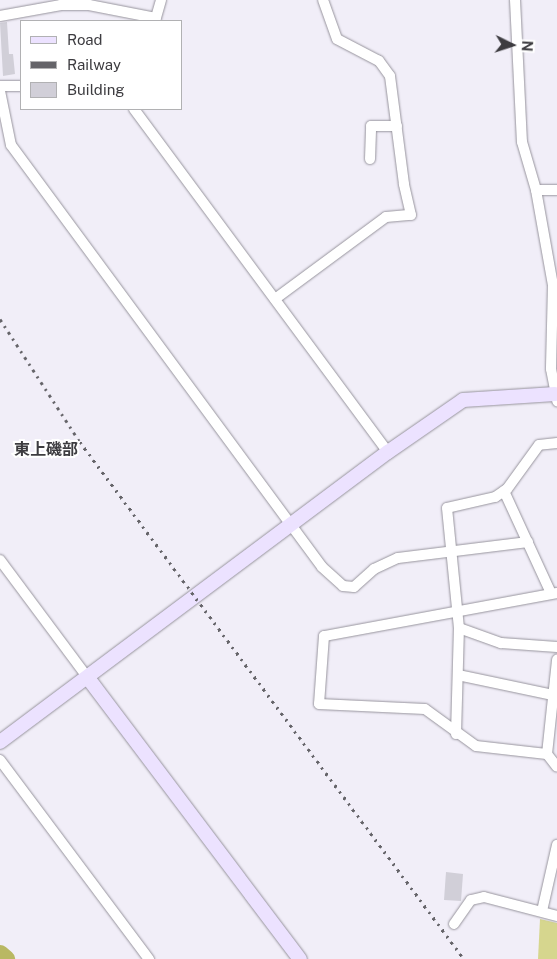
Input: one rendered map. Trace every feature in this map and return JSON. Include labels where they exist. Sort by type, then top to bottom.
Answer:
[{"type":"street","points":[[0,16],[61,5],[89,4],[156,20],[161,0]]},
{"type":"street","points":[[274,299],[386,217],[411,215],[390,76],[379,61],[337,39],[323,0]]},
{"type":"street","points":[[0,742],[388,452],[463,400],[556,397],[551,369],[553,285],[536,190],[522,142],[515,0]]},
{"type":"street","points":[[0,86],[20,86]]},
{"type":"street","points":[[0,91],[11,145],[322,567],[343,586],[354,587],[374,569],[398,558],[452,553],[528,542]]},
{"type":"street","points":[[135,110],[388,452]]},
{"type":"street","points":[[370,159],[371,126],[397,126]]},
{"type":"street","points":[[536,190],[557,190]]},
{"type":"street","points":[[456,734],[459,610],[447,508],[495,497],[504,490],[539,445],[557,443]]},
{"type":"street","points":[[504,490],[554,593],[324,636],[320,704],[425,709],[456,734],[476,746],[547,754]]},
{"type":"street","points":[[0,560],[300,959]]},
{"type":"street","points":[[459,628],[501,643],[557,646]]},
{"type":"street","points":[[557,660],[547,754],[557,767]]},
{"type":"street","points":[[458,675],[553,696]]},
{"type":"street","points":[[0,760],[148,959]]},
{"type":"street","points":[[542,911],[557,845]]},
{"type":"street","points":[[454,924],[471,900],[484,897],[557,916]]},
{"type":"shaded area","points":[[540,919],[557,923],[557,959],[538,959]]},
{"type":"building","points":[[7,22],[9,54],[13,54],[15,74],[3,76],[0,23]]},
{"type":"building","points":[[446,872],[463,874],[461,901],[444,900]]},
{"type":"waterway","points":[[0,954],[6,959]]},
{"type":"railway","points":[[0,319],[80,442],[464,959]]},
{"type":"district","name":"東上磯部","points":[[46,450]]}]
